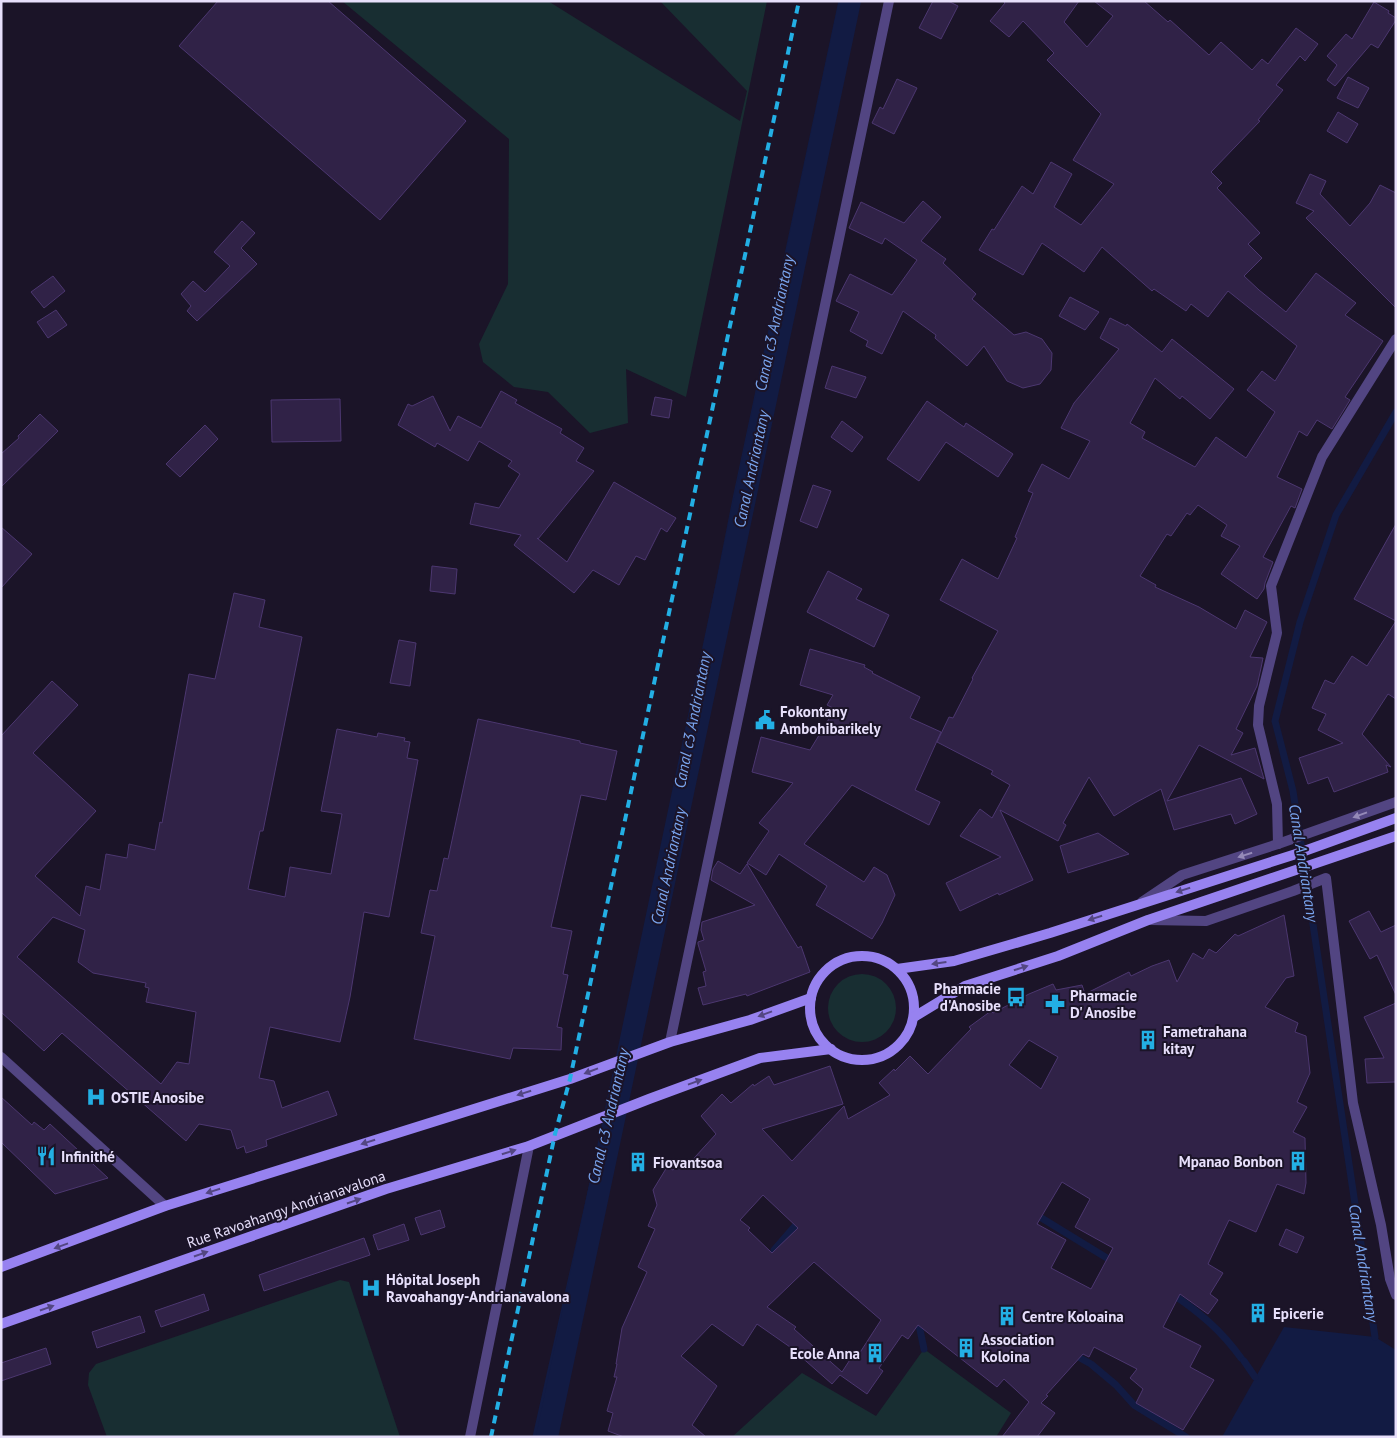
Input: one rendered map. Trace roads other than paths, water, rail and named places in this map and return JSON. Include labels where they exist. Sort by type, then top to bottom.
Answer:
[{"type":"main road","points":[[897,969],[954,961],[1050,932],[1296,854],[1396,818]]},
{"type":"main road","points":[[914,1017],[965,986],[1058,956],[1148,920],[1396,836]]},
{"type":"main road","points":[[864,956],[882,959],[897,969],[912,991],[914,1017],[907,1035],[895,1049],[879,1058],[865,1060],[847,1058],[823,1042],[811,1016],[811,998],[821,976],[834,964],[846,958],[864,956]]},
{"type":"main road","points":[[1,1267],[165,1206],[570,1079],[670,1042],[750,1020],[811,998]]},
{"type":"main road","name":"Rue Ravoahangy Andrianavalona","points":[[1,1324],[386,1189],[529,1146],[760,1058],[831,1049]]},
{"type":"street","points":[[670,1042],[889,1]]},
{"type":"street","points":[[1278,844],[1277,804],[1258,725],[1259,706],[1277,633],[1271,586],[1322,457],[1396,339]]},
{"type":"street","points":[[1141,903],[1182,874],[1291,840],[1396,802]]},
{"type":"street","points":[[1148,920],[1206,921],[1326,878],[1353,1103],[1381,1225],[1390,1280],[1396,1295]]},
{"type":"street","points":[[1,1057],[165,1206]]},
{"type":"street","points":[[470,1437],[529,1146]]},
{"type":"water","points":[[1284,1327],[1375,1337],[1396,1350],[1396,1437],[1222,1437]]},
{"type":"waterway","name":"Canal c3 Andriantany","points":[[536,1437],[656,903],[736,499],[842,1]]},
{"type":"waterway","name":"Canal Andriantany","points":[[547,1437],[850,1]]},
{"type":"waterway","name":"Canal Andriantany","points":[[1375,1337],[1293,791],[1275,721],[1300,622],[1336,515],[1396,412]]},
{"type":"waterway","points":[[1035,1214],[1115,1263]]},
{"type":"waterway","points":[[774,1258],[774,1250],[801,1219]]},
{"type":"waterway","points":[[1171,1293],[1209,1322],[1241,1358]]},
{"type":"waterway","points":[[913,1319],[919,1325],[924,1349]]},
{"type":"waterway","points":[[1073,1354],[1091,1364],[1116,1385],[1134,1405],[1186,1437]]},
{"type":"waterway","points":[[1244,1361],[1255,1377]]},
{"type":"railway","points":[[491,1437],[555,1134],[570,1079],[799,1]]},
{"type":"place","name":"Fokontany Ambohibarikely","points":[[765,720]]},
{"type":"place","name":"Pharmacie d'Anosibe","points":[[1016,997]]},
{"type":"place","name":"Pharmacie D' Anosibe","points":[[1055,1004]]},
{"type":"place","name":"Fametrahana kitay","points":[[1148,1040]]},
{"type":"place","name":"OSTIE Anosibe","points":[[96,1097]]},
{"type":"place","name":"Infinithé","points":[[46,1156]]},
{"type":"place","name":"Mpanao Bonbon","points":[[1298,1161]]},
{"type":"place","name":"Fiovantsoa","points":[[638,1162]]},
{"type":"place","name":"Hôpital Joseph Ravoahangy-Andrianavalona","points":[[371,1288]]},
{"type":"place","name":"Epicerie","points":[[1258,1313]]},
{"type":"place","name":"Centre Koloaina","points":[[1007,1316]]},
{"type":"place","name":"Association Koloina","points":[[966,1348]]},
{"type":"place","name":"Ecole Anna","points":[[875,1353]]}]
